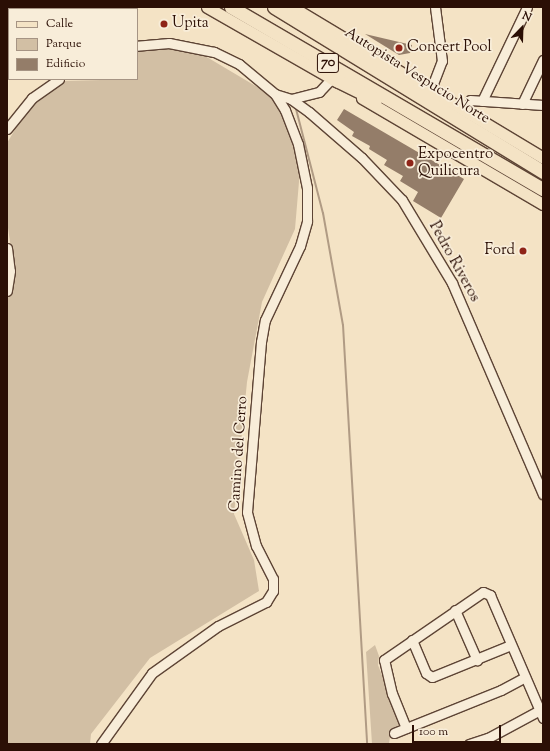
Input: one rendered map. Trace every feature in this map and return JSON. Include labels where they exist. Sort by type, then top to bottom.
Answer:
[{"type":"highway","name":"Autopista Vespucio Norte","points":[[274,7],[543,172]]},
{"type":"highway","name":"Autopista Vespucio Norte","points":[[233,8],[543,189]]},
{"type":"highway","points":[[369,53],[438,109]]},
{"type":"highway","points":[[332,78],[423,118]]},
{"type":"main road","points":[[207,7],[332,78],[543,204]]},
{"type":"main road","points":[[292,7],[431,89],[543,158]]},
{"type":"street","points":[[431,89],[442,61],[435,7]]},
{"type":"street","points":[[482,101],[527,7]]},
{"type":"street","points":[[138,46],[169,43],[214,52],[239,64],[275,94]]},
{"type":"street","points":[[522,104],[543,60]]},
{"type":"street","points":[[290,99],[319,92],[332,78]]},
{"type":"street","points":[[7,129],[32,98],[59,80]]},
{"type":"street","name":"Pedro Riveros","points":[[275,94],[290,99],[362,158],[384,179],[410,213],[452,283],[543,494]]},
{"type":"street","name":"Camino del Cerro","points":[[101,744],[152,673],[218,626],[266,602],[273,591],[273,579],[256,546],[247,512],[261,342],[265,320],[300,246],[307,221],[308,204],[298,144],[285,110],[275,94]]},
{"type":"street","points":[[470,100],[543,105]]},
{"type":"street","points":[[7,248],[10,271],[7,291]]},
{"type":"street","points":[[406,728],[384,663],[412,640],[481,592],[487,593],[542,714],[523,720],[489,741],[469,744]]},
{"type":"street","points":[[455,610],[476,660]]},
{"type":"street","points":[[412,640],[430,677],[511,645]]},
{"type":"street","points":[[394,733],[526,679]]},
{"type":"green space","points":[[156,46],[200,53],[276,98],[301,158],[295,229],[262,302],[247,382],[234,514],[254,560],[259,591],[150,658],[91,734],[90,744],[7,744],[7,300],[13,280],[13,262],[7,221],[7,143],[26,111],[64,81],[138,80],[138,51]]},
{"type":"green space","points":[[375,645],[379,656],[378,665],[401,724],[391,729],[389,744],[372,744],[366,652]]},
{"type":"building","name":"Concert Pool","points":[[365,34],[412,45],[410,53],[399,55]]},
{"type":"building","name":"Expocentro Quilicura","points":[[344,109],[464,179],[441,218],[413,201],[418,192],[400,181],[403,176],[384,165],[387,160],[369,149],[370,146],[352,136],[354,132],[337,120]]},
{"type":"waterway","points":[[295,105],[323,213],[343,325],[367,744]]},
{"type":"place","name":"Upita","points":[[164,24]]},
{"type":"place","name":"Concert Pool","points":[[399,48]]},
{"type":"place","name":"Expocentro Quilicura","points":[[410,163]]},
{"type":"place","name":"Ford","points":[[523,251]]}]
